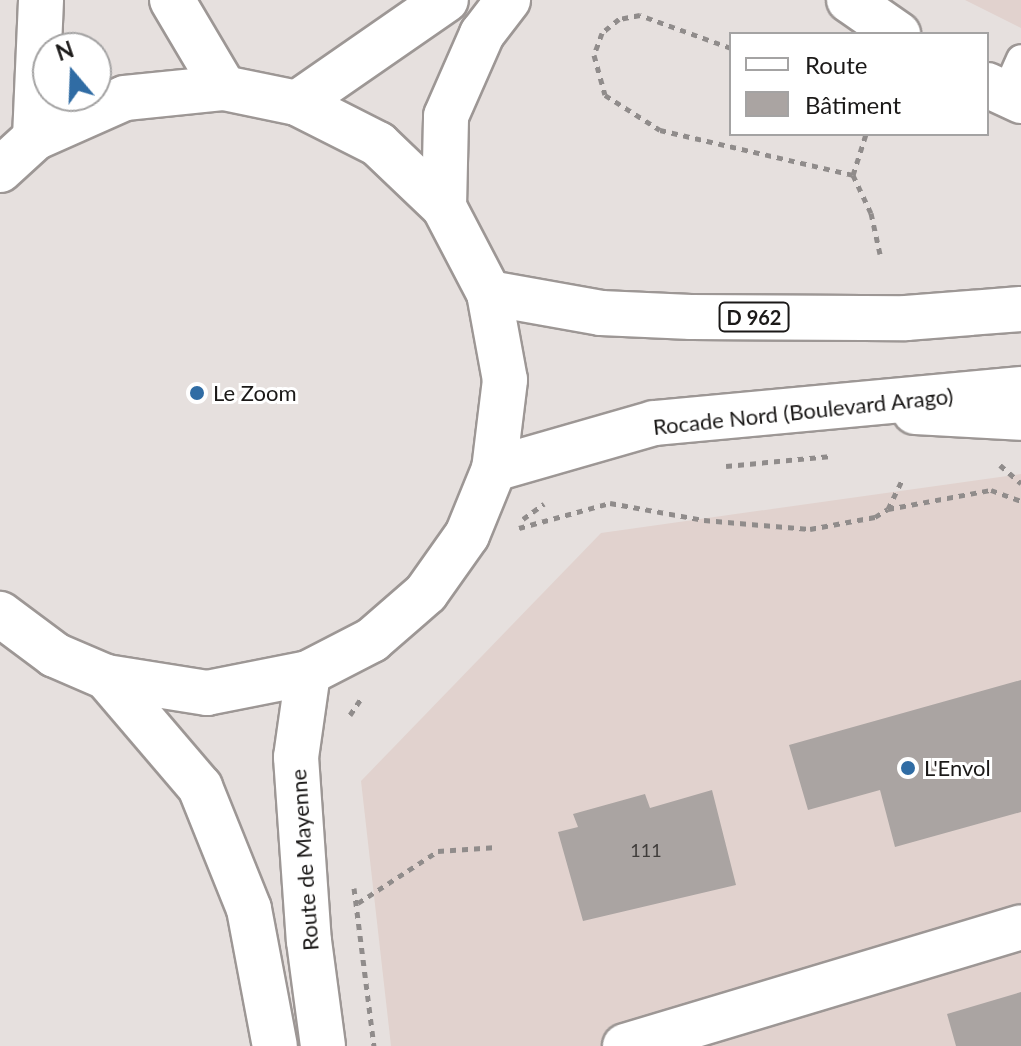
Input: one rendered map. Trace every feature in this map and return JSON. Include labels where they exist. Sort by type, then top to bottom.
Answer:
[{"type":"main road","points":[[35,138],[41,0]]},
{"type":"main road","points":[[172,0],[224,88]]},
{"type":"main road","points":[[297,103],[446,0]]},
{"type":"main road","points":[[444,207],[446,116],[482,34],[508,0]]},
{"type":"main road","points":[[849,0],[895,32]]},
{"type":"main road","points":[[0,170],[35,138],[125,98],[224,88],[297,103],[378,144],[444,207],[489,293],[505,380],[494,469],[467,535],[426,593],[372,640],[308,673],[207,693],[106,677],[55,655],[3,620]]},
{"type":"main road","name":"D 962","points":[[489,293],[601,313],[691,317],[906,318],[1021,309]]},
{"type":"main road","name":"Rocade Nord (Boulevard Arago)","points":[[494,469],[654,423],[1021,389]]},
{"type":"main road","points":[[825,406],[1021,418]]},
{"type":"main road","name":"Route de Mayenne","points":[[308,673],[296,757],[309,941],[323,1046]]},
{"type":"main road","points":[[106,677],[200,787],[249,909],[275,1046]]},
{"type":"main road","points":[[625,1046],[1021,927]]},
{"type":"path","points":[[729,47],[640,15],[619,19],[602,33],[594,55],[605,95],[660,130],[853,175]]},
{"type":"path","points":[[865,136],[853,175],[871,213],[880,254]]},
{"type":"path","points":[[714,466],[847,455]]},
{"type":"path","points":[[990,463],[1004,466],[1021,483]]},
{"type":"path","points":[[888,509],[903,478]]},
{"type":"path","points":[[550,500],[506,531],[610,503],[704,520],[810,529],[875,517],[888,509],[991,490],[1021,501]]},
{"type":"path","points":[[342,728],[366,692]]},
{"type":"path","points":[[358,903],[438,851],[497,847]]},
{"type":"shaded area","points":[[965,0],[1021,0],[1021,28]]},
{"type":"shaded area","points":[[1021,474],[1021,1046],[391,1046],[361,781],[601,533]]},
{"type":"building","name":"L'Envol","points":[[1021,680],[1021,812],[895,847],[880,790],[808,810],[789,745]]},
{"type":"building","points":[[712,790],[736,885],[583,921],[558,832],[578,827],[573,814],[645,794],[650,808]]},
{"type":"building","points":[[1021,992],[1021,1046],[956,1046],[947,1014]]},
{"type":"place","name":"Le Zoom","points":[[197,393]]},
{"type":"place","name":"L'Envol","points":[[908,768]]}]
